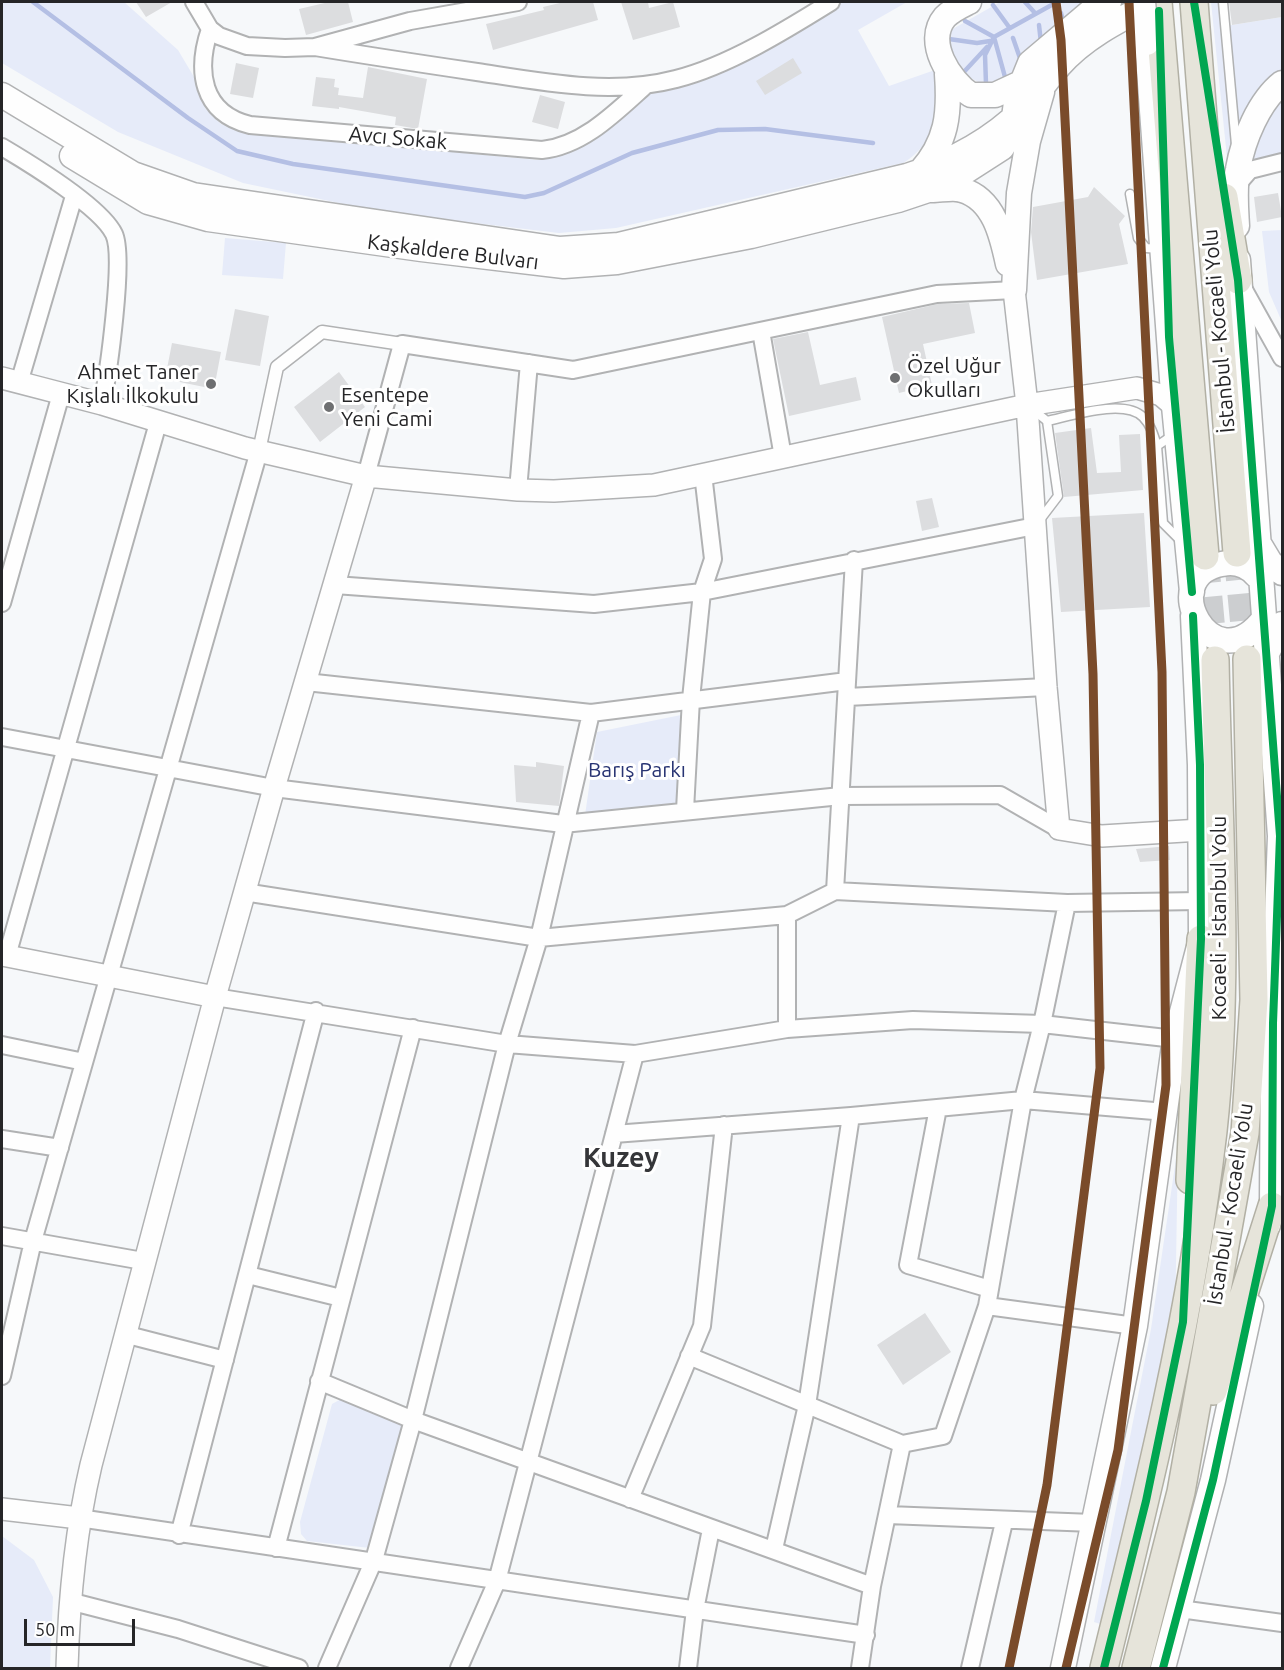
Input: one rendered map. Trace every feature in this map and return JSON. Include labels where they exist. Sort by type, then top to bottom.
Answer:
[{"type":"highway","points":[[1156,2],[1154,41],[1169,337]]},
{"type":"highway","name":"İstanbul - Kocaeli Yolu","points":[[1194,2],[1247,547]]},
{"type":"highway","points":[[1197,33],[1238,280]]},
{"type":"highway","points":[[1154,41],[1195,551]]},
{"type":"highway","name":"İstanbul - Kocaeli Yolu","points":[[1136,1668],[1181,1492],[1245,1132],[1254,1000],[1256,658]]},
{"type":"highway","name":"Kocaeli - İstanbul Yolu","points":[[1104,1668],[1146,1501],[1183,1322],[1195,1258],[1213,1130],[1222,998],[1215,660]]},
{"type":"highway","points":[[1183,1322],[1202,939]]},
{"type":"highway","points":[[1181,1492],[1277,1206]]},
{"type":"main road","points":[[923,181],[940,147],[948,107],[947,74],[938,34],[944,18],[969,2]]},
{"type":"main road","name":"Kaşkaldere Bulvarı","points":[[1014,290],[1019,193],[1028,141],[1034,84],[1030,63],[1095,8],[1109,2]]},
{"type":"main road","points":[[1063,1668],[1135,1326],[1175,1039],[1202,939],[1201,831],[1192,591],[1195,551],[1166,440],[1174,406],[1161,249],[1154,41],[1143,2]]},
{"type":"main road","name":"Kaşkaldere Bulvarı","points":[[2,95],[133,174],[193,195],[560,249],[620,245],[923,181],[946,184],[1002,148],[1012,132],[1017,95],[1060,65],[1103,30],[1156,2]]},
{"type":"main road","name":"Kaşkaldere Bulvarı","points":[[947,74],[970,95],[995,95],[1034,84]]},
{"type":"main road","points":[[1163,1668],[1214,1480],[1277,1206],[1280,836],[1256,658],[1272,616],[1271,580],[1247,547],[1237,178],[1246,141],[1261,110],[1282,83]]},
{"type":"main road","name":"Kaşkaldere Bulvarı","points":[[2,111],[120,187],[148,202],[180,213],[421,249],[564,266],[617,262],[751,236],[898,200],[923,181],[961,189],[979,200],[993,215],[1002,238],[1014,290]]},
{"type":"main road","points":[[1192,591],[1197,580],[1216,565],[1240,564],[1271,580]]},
{"type":"main road","points":[[1193,616],[1209,634],[1227,640],[1245,637],[1272,616]]},
{"type":"street","points":[[194,2],[210,29],[219,36],[247,46],[315,47],[545,82],[597,86],[646,85],[684,77],[716,65],[831,2]]},
{"type":"street","points":[[315,47],[410,21],[518,2]]},
{"type":"street","name":"Avcı Sokak","points":[[210,29],[203,50],[202,66],[209,94],[218,109],[226,116],[250,125],[527,150],[554,149],[577,139],[612,116],[646,85]]},
{"type":"street","points":[[2,147],[52,178],[74,195],[105,224],[116,239],[118,253],[112,336],[102,404]]},
{"type":"street","points":[[1237,178],[1250,170],[1282,162]]},
{"type":"street","points":[[74,195],[10,381],[102,404],[158,423],[259,451],[366,476],[518,490],[554,491],[654,485],[1027,405],[1137,388],[1161,395],[1174,406]]},
{"type":"street","points":[[1238,280],[1282,358]]},
{"type":"street","points":[[2,1376],[7,1329],[259,451],[277,367],[322,332],[573,370],[937,294],[1014,290],[1027,405],[1046,687],[1059,829]]},
{"type":"street","points":[[761,332],[783,457]]},
{"type":"street","points":[[67,1668],[69,1601],[79,1518],[124,1334],[273,788],[335,585],[402,344]]},
{"type":"street","points":[[518,490],[529,363]]},
{"type":"street","points":[[2,603],[61,394]]},
{"type":"street","points":[[158,423],[66,750],[4,955],[215,997],[316,1011],[507,1044],[635,1054],[787,1029],[913,1020],[1042,1024],[1175,1039]]},
{"type":"street","points":[[685,810],[691,699],[702,592],[713,559],[704,474]]},
{"type":"street","points":[[335,585],[594,604],[702,592],[854,560],[1035,526]]},
{"type":"street","points":[[835,891],[854,560]]},
{"type":"street","points":[[306,682],[591,713],[691,699],[847,689],[1046,687]]},
{"type":"street","points":[[327,1668],[374,1560],[412,1420],[507,1044],[539,938],[563,824],[591,713]]},
{"type":"street","points":[[2,737],[273,788],[563,824],[841,796],[1000,795],[1059,829],[1102,836],[1201,831]]},
{"type":"street","points":[[244,892],[539,938],[787,915],[835,891],[1067,903],[1200,901]]},
{"type":"street","points":[[689,1356],[902,1444],[944,1436],[987,1306],[1023,1100],[1042,1024],[1067,903]]},
{"type":"street","points":[[787,915],[787,1029]]},
{"type":"street","points":[[179,1534],[316,1011]]},
{"type":"street","points":[[276,1548],[413,1028]]},
{"type":"street","points":[[2,1045],[84,1062]]},
{"type":"street","points":[[459,1668],[497,1581],[635,1054]]},
{"type":"street","points":[[614,1134],[1023,1100],[1166,1112]]},
{"type":"street","points":[[938,1108],[908,1265],[990,1289]]},
{"type":"street","points":[[774,1549],[807,1405],[851,1116]]},
{"type":"street","points":[[630,1499],[702,1326],[724,1125]]},
{"type":"street","points":[[2,1139],[60,1148]]},
{"type":"street","points":[[2,1236],[143,1261]]},
{"type":"street","points":[[248,1275],[341,1298]]},
{"type":"street","points":[[987,1306],[1135,1326]]},
{"type":"street","points":[[124,1334],[225,1360]]},
{"type":"street","points":[[319,1381],[412,1420],[872,1586]]},
{"type":"street","points":[[860,1668],[872,1586],[902,1444]]},
{"type":"street","points":[[2,1509],[374,1560],[497,1581],[866,1635]]},
{"type":"street","points":[[888,1515],[1093,1523]]},
{"type":"street","points":[[970,1668],[1004,1521]]},
{"type":"street","points":[[688,1668],[695,1610],[711,1529]]},
{"type":"street","points":[[69,1601],[178,1629],[299,1668]]},
{"type":"street","points":[[1180,1608],[1282,1623]]},
{"type":"lane","points":[[1223,2],[1237,178]]},
{"type":"lane","points":[[1130,194],[1137,238],[1146,248],[1161,249]]},
{"type":"lane","points":[[1027,405],[1047,421],[1058,496],[1035,526]]},
{"type":"lane","points":[[1047,421],[1123,407],[1142,416],[1151,428],[1166,440]]},
{"type":"green space","points":[[2,2],[124,2],[178,50],[197,82],[205,108],[221,124],[243,132],[538,160],[564,153],[645,93],[673,89],[709,75],[838,2],[907,2],[858,30],[889,86],[935,70],[940,109],[933,132],[916,154],[903,163],[616,228],[559,233],[382,212],[243,183],[118,132],[2,63]]},
{"type":"green space","points":[[1000,2],[1154,2],[1017,95],[968,76],[951,58],[949,46],[951,30]]},
{"type":"green space","points":[[1211,2],[1223,2],[1226,26],[1282,17],[1282,154],[1247,162],[1229,177]]},
{"type":"green space","points":[[1282,230],[1282,322],[1269,292],[1262,231]]},
{"type":"green space","points":[[225,238],[286,243],[283,279],[222,275]]},
{"type":"green space","name":"Barış Parkı","points":[[686,714],[678,811],[584,822],[597,732]]},
{"type":"green space","points":[[1178,1145],[1175,1324],[1110,1627],[1094,1622],[1151,1329]]},
{"type":"green space","points":[[343,1398],[406,1423],[370,1548],[307,1541],[301,1534],[300,1522],[332,1404]]},
{"type":"green space","points":[[2,1536],[34,1560],[53,1597],[50,1668],[2,1668]]},
{"type":"building","points":[[136,2],[172,2],[146,17]]},
{"type":"building","points":[[329,2],[348,2],[353,22],[306,35],[299,9]]},
{"type":"building","points":[[564,2],[593,2],[598,20],[493,50],[486,24],[544,10],[543,7]]},
{"type":"building","points":[[621,2],[648,2],[649,8],[673,2],[680,27],[633,40]]},
{"type":"building","points":[[1229,2],[1282,2],[1282,17],[1232,25]]},
{"type":"building","points":[[793,58],[802,73],[765,95],[756,81]]},
{"type":"building","points":[[236,63],[259,68],[253,98],[230,94]]},
{"type":"building","points":[[368,67],[427,79],[418,129],[395,125],[396,117],[339,107],[339,109],[312,106],[316,77],[335,79],[334,87],[339,88],[338,95],[363,98]]},
{"type":"building","points":[[540,95],[565,102],[558,129],[532,122]]},
{"type":"building","points":[[1094,187],[1125,216],[1119,224],[1128,264],[1037,280],[1031,232],[1033,207],[1088,197]]},
{"type":"building","points":[[1278,193],[1282,217],[1257,222],[1254,197]]},
{"type":"building","name":"Özel Uğur Okulları","points":[[969,303],[975,333],[923,344],[932,385],[899,393],[882,317],[938,304]]},
{"type":"building","points":[[235,309],[269,316],[260,366],[225,360]]},
{"type":"building","name":"Özel Uğur Okulları","points":[[808,332],[820,385],[856,377],[861,400],[789,416],[773,339]]},
{"type":"building","points":[[172,343],[221,352],[214,389],[165,379]]},
{"type":"building","name":"Esentepe Yeni Cami","points":[[339,372],[365,407],[320,442],[294,407]]},
{"type":"building","points":[[1091,428],[1097,473],[1121,472],[1119,435],[1140,434],[1143,490],[1064,497],[1055,433]]},
{"type":"building","points":[[932,498],[939,527],[922,531],[916,501]]},
{"type":"building","points":[[1144,513],[1150,607],[1061,612],[1052,518]]},
{"type":"building","points":[[536,762],[564,766],[559,806],[516,802],[514,765],[536,767]]},
{"type":"building","points":[[1169,846],[1170,860],[1140,862],[1136,849]]},
{"type":"building","points":[[925,1313],[951,1352],[903,1385],[877,1345]]},
{"type":"waterway","points":[[33,2],[188,118],[237,151],[293,164],[525,197],[544,193],[632,153],[718,130],[765,129],[873,143]]},
{"type":"waterway","points":[[1025,2],[1035,13]]},
{"type":"waterway","points":[[986,84],[985,55],[994,37],[1057,2]]},
{"type":"waterway","points":[[993,5],[1009,27]]},
{"type":"waterway","points":[[1061,13],[1064,25]]},
{"type":"waterway","points":[[965,21],[994,37],[1005,77]]},
{"type":"waterway","points":[[1039,25],[1041,43]]},
{"type":"waterway","points":[[1013,38],[1021,61]]},
{"type":"waterway","points":[[949,39],[977,43],[990,41]]},
{"type":"waterway","points":[[962,74],[987,47]]},
{"type":"tunnel","points":[[1237,553],[1247,658]]},
{"type":"tunnel","points":[[1205,556],[1214,653]]},
{"type":"transit line","points":[[1009,1668],[1047,1485],[1100,1068],[1093,674],[1061,40],[1056,2]]},
{"type":"transit line","points":[[1066,1668],[1118,1450],[1166,1085],[1162,672],[1129,2]]},
{"type":"transit line","points":[[1163,1668],[1213,1480],[1272,1206],[1273,1023],[1280,836],[1238,280],[1194,2]]},
{"type":"transit line","points":[[1159,11],[1169,337],[1192,592]]},
{"type":"transit line","points":[[1104,1668],[1146,1501],[1183,1322],[1201,939],[1200,765],[1193,616]]},
{"type":"place","name":"Özel Uğur Okulları","points":[[895,378]]},
{"type":"place","name":"Ahmet Taner Kışlalı İlkokulu","points":[[211,384]]},
{"type":"place","name":"Esentepe Yeni Cami","points":[[329,407]]},
{"type":"district","name":"Kuzey","points":[[621,1158]]}]
